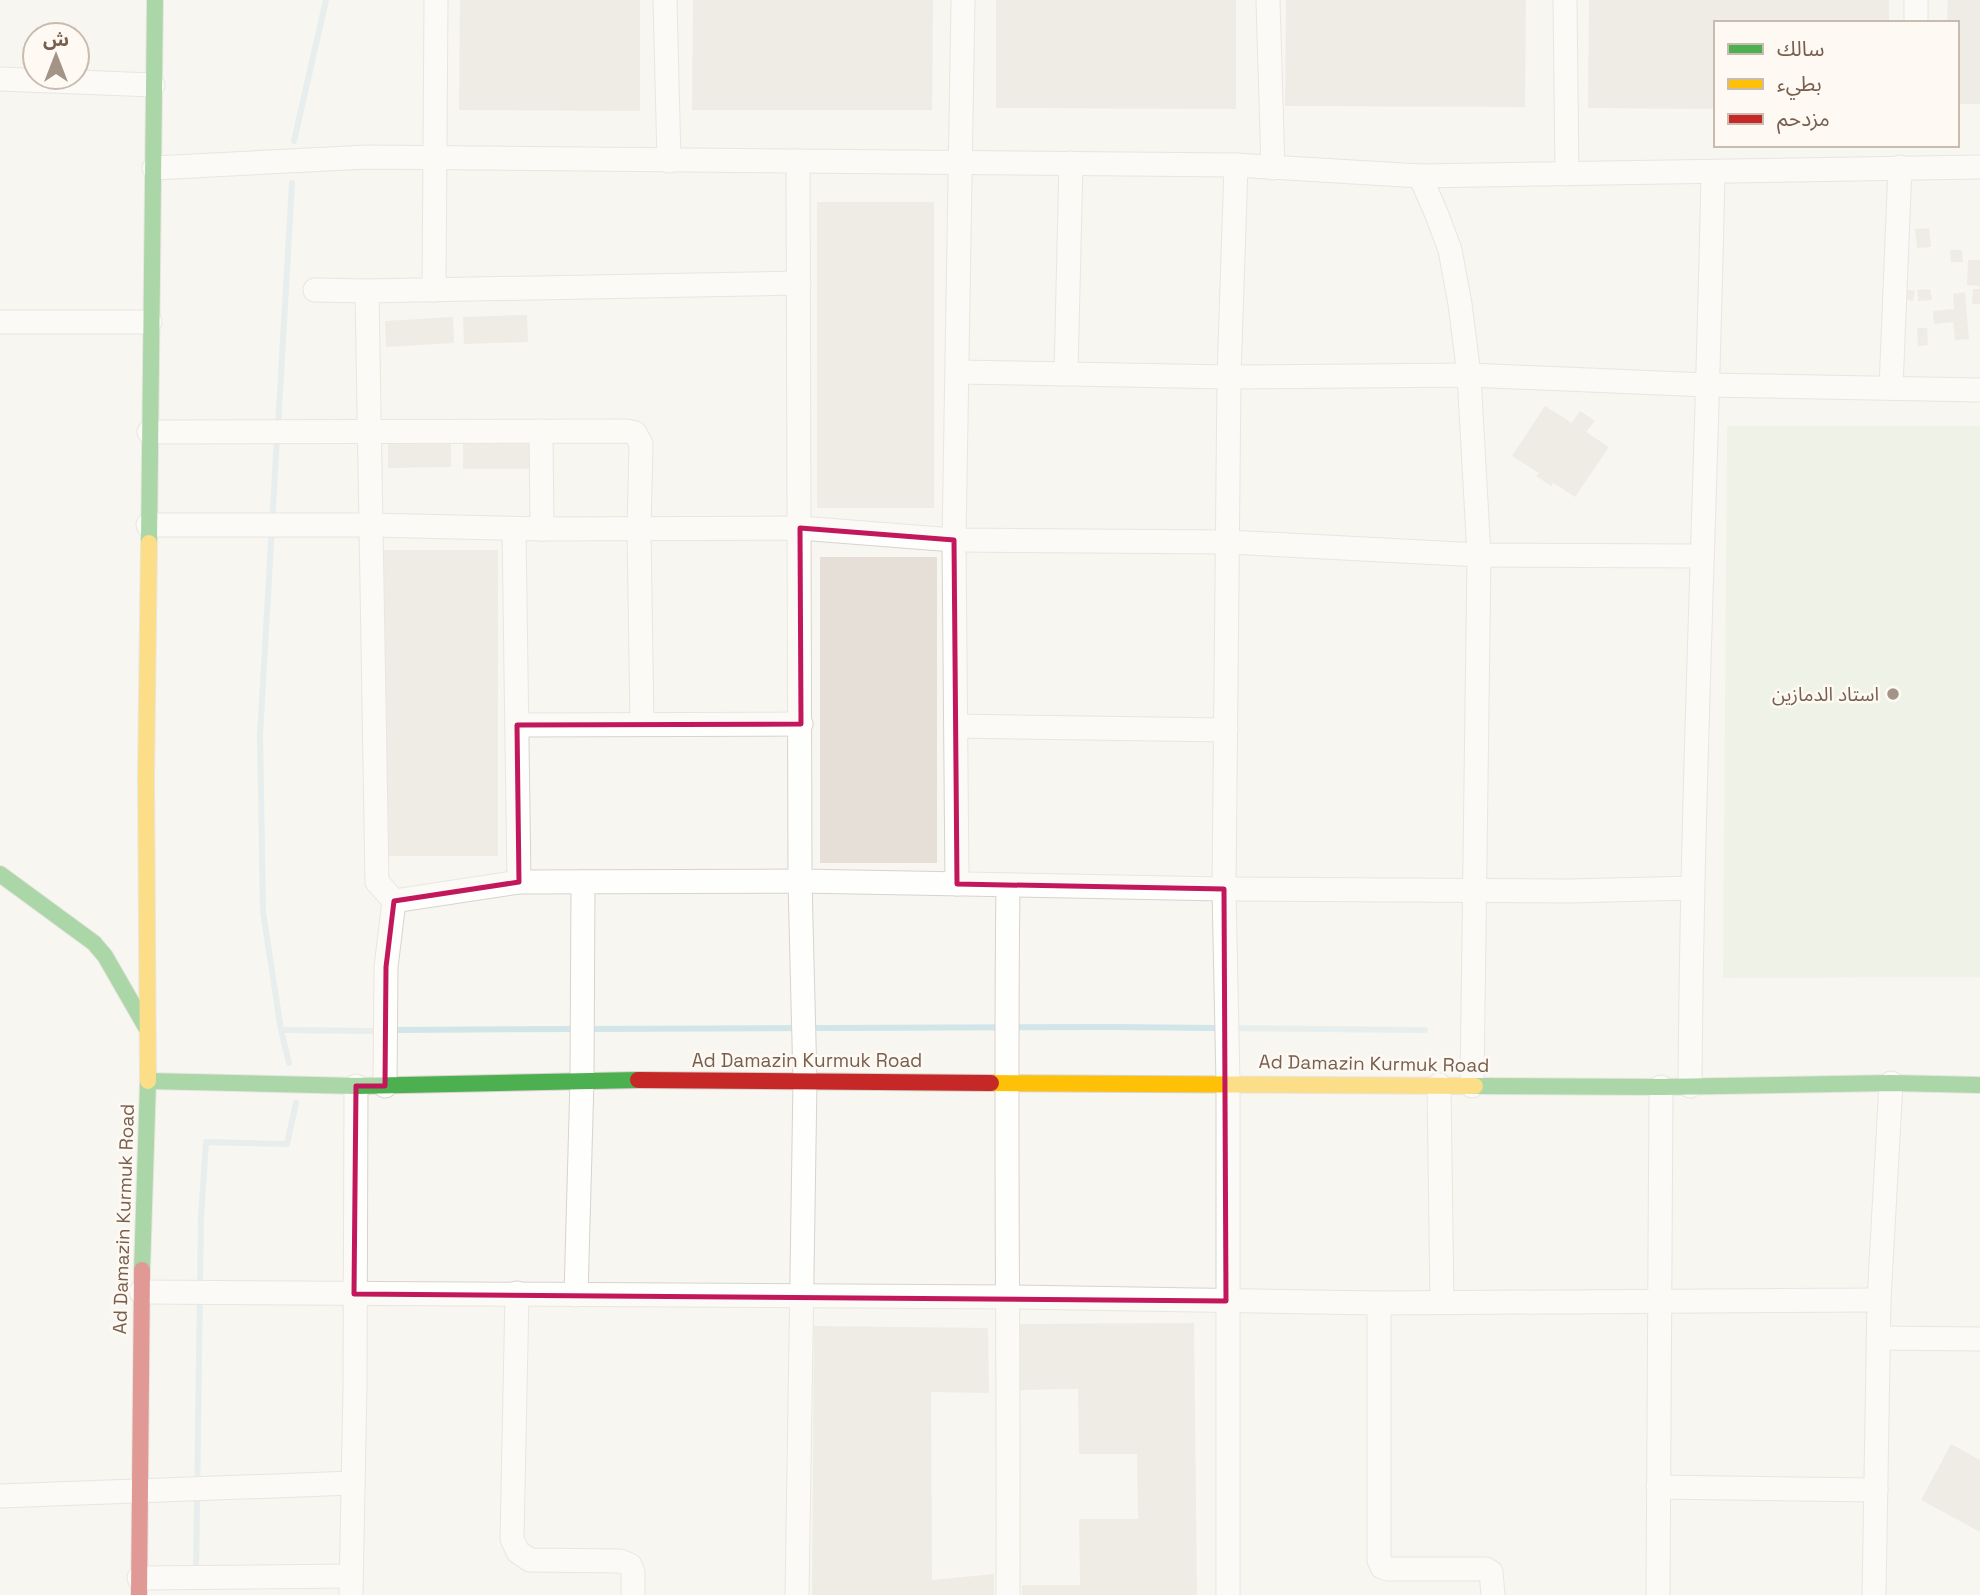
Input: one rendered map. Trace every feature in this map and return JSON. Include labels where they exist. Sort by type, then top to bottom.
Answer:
[{"type":"main road","points":[[148,1081],[146,763],[155,0]]},
{"type":"main road","points":[[0,874],[83,932],[94,943],[105,956],[148,1031]]},
{"type":"main road","name":"Ad Damazin Kurmuk Road","points":[[139,1587],[142,1195],[148,1081],[356,1086],[582,1080],[1228,1082],[1661,1087],[1891,1083],[1980,1085]]},
{"type":"street","points":[[434,289],[436,0]]},
{"type":"street","points":[[665,0],[669,161]]},
{"type":"street","points":[[957,884],[954,540],[963,0]]},
{"type":"street","points":[[1268,0],[1273,168]]},
{"type":"street","points":[[1565,0],[1567,174]]},
{"type":"street","points":[[1916,0],[1916,21]]},
{"type":"street","points":[[0,79],[153,85]]},
{"type":"street","points":[[154,168],[367,158],[1236,165],[1420,176],[1713,172],[1911,160],[1980,167]]},
{"type":"street","points":[[1891,388],[1911,160]]},
{"type":"street","points":[[797,161],[800,881],[805,1081],[797,1595]]},
{"type":"street","points":[[1066,374],[1071,163]]},
{"type":"street","points":[[1228,1595],[1228,1082],[1224,889],[1229,377],[1236,165]]},
{"type":"street","points":[[1690,1086],[1692,888],[1713,172]]},
{"type":"street","points":[[1420,176],[1450,250],[1469,375],[1479,555],[1472,1086]]},
{"type":"street","points":[[315,290],[799,283]]},
{"type":"street","points":[[367,291],[377,882],[394,901],[386,967],[385,1086]]},
{"type":"street","points":[[0,322],[150,322]]},
{"type":"street","points":[[957,372],[1229,377],[1469,375],[1707,385],[1980,390]]},
{"type":"street","points":[[541,431],[542,530]]},
{"type":"street","points":[[149,432],[635,433],[640,438],[642,724]]},
{"type":"street","points":[[148,525],[371,525],[542,530],[800,528],[954,540],[1229,542],[1479,555],[1701,556]]},
{"type":"street","points":[[514,529],[519,882]]},
{"type":"street","points":[[517,724],[801,724]]},
{"type":"street","points":[[957,726],[1226,730]]},
{"type":"street","points":[[394,901],[519,882],[800,881],[1224,889],[1570,891],[1692,888]]},
{"type":"street","points":[[576,1295],[582,1080],[583,882]]},
{"type":"street","points":[[1008,885],[1005,1081],[1009,1297],[1008,1595]]},
{"type":"street","points":[[1874,1595],[1879,1300],[1891,1083]]},
{"type":"street","points":[[1439,1085],[1442,1302]]},
{"type":"street","points":[[139,1587],[351,1586],[356,1086]]},
{"type":"street","points":[[1658,1595],[1661,1087]]},
{"type":"street","points":[[141,1292],[1009,1297],[1379,1303],[1879,1300]]},
{"type":"street","points":[[517,1293],[512,1539],[518,1552],[530,1560],[620,1561],[630,1565],[633,1573],[633,1595]]},
{"type":"street","points":[[1379,1303],[1379,1560],[1382,1567],[1388,1569],[1486,1569],[1492,1572],[1493,1595]]},
{"type":"street","points":[[1878,1338],[1980,1339]]},
{"type":"street","points":[[0,1496],[353,1483]]},
{"type":"street","points":[[1658,1487],[1876,1490]]},
{"type":"highlighted area","points":[[800,528],[954,540],[957,884],[1224,889],[1226,1301],[354,1294],[356,1086],[385,1086],[386,967],[394,901],[519,882],[517,725],[801,724]]},
{"type":"green space","points":[[1727,426],[1980,426],[1980,977],[1723,978]]},
{"type":"building","points":[[460,0],[640,0],[640,111],[459,110]]},
{"type":"building","points":[[693,0],[933,0],[932,110],[692,110]]},
{"type":"building","points":[[996,0],[1236,0],[1236,109],[996,108]]},
{"type":"building","points":[[1286,0],[1526,0],[1525,107],[1285,106]]},
{"type":"building","points":[[1589,0],[1889,0],[1889,21],[1714,21],[1714,109],[1588,108]]},
{"type":"building","points":[[1948,0],[1980,0],[1980,104],[1959,104],[1959,21],[1947,21]]},
{"type":"building","points":[[817,202],[934,202],[934,508],[817,508]]},
{"type":"building","points":[[1929,228],[1931,247],[1917,248],[1915,229]]},
{"type":"building","points":[[1950,250],[1962,250],[1963,262],[1951,262]]},
{"type":"building","points":[[1968,260],[1980,260],[1980,286],[1967,285]]},
{"type":"building","points":[[1900,288],[1915,291],[1913,301],[1898,298]]},
{"type":"building","points":[[1930,289],[1932,300],[1918,301],[1917,290]]},
{"type":"building","points":[[1973,289],[1980,289],[1980,304],[1972,304]]},
{"type":"building","points":[[1965,292],[1969,339],[1955,340],[1953,322],[1934,324],[1933,311],[1954,309],[1953,294]]},
{"type":"building","points":[[527,315],[528,342],[464,344],[463,317]]},
{"type":"building","points":[[453,317],[454,343],[386,347],[385,321]]},
{"type":"building","points":[[1917,328],[1927,328],[1928,345],[1918,346]]},
{"type":"building","points":[[1545,406],[1572,423],[1580,411],[1595,421],[1586,432],[1609,447],[1575,497],[1553,483],[1551,486],[1536,476],[1539,473],[1512,456]]},
{"type":"building","points":[[388,441],[451,441],[451,467],[388,468]]},
{"type":"building","points":[[463,441],[531,441],[531,469],[463,469]]},
{"type":"building","points":[[381,550],[498,550],[498,856],[381,856]]},
{"type":"building","points":[[820,557],[937,557],[937,863],[820,863]]},
{"type":"building","points":[[1194,1323],[1197,1595],[1022,1595],[1022,1585],[1080,1585],[1079,1519],[1138,1519],[1137,1454],[1079,1454],[1078,1389],[1020,1390],[1019,1324]]},
{"type":"building","points":[[814,1326],[988,1328],[989,1393],[931,1392],[932,1580],[994,1574],[994,1595],[812,1595]]},
{"type":"building","points":[[1951,1444],[1980,1460],[1980,1532],[1921,1500]]},
{"type":"waterway","points":[[294,141],[326,0]]},
{"type":"waterway","points":[[278,427],[292,183]]},
{"type":"waterway","points":[[277,438],[260,735],[263,912],[281,1030],[289,1063]]},
{"type":"waterway","points":[[587,1029],[1111,1027],[1425,1030]]},
{"type":"waterway","points":[[394,1030],[576,1029]]},
{"type":"waterway","points":[[281,1030],[374,1031]]},
{"type":"waterway","points":[[196,1572],[201,1217],[206,1142],[287,1144],[296,1103]]},
{"type":"traffic: fast","points":[[149,543],[155,0]]},
{"type":"traffic: fast","points":[[0,874],[94,943],[105,956],[147,1029]]},
{"type":"traffic: fast","points":[[142,1270],[148,1081],[356,1086],[638,1080]]},
{"type":"traffic: fast","points":[[1475,1086],[1661,1087],[1891,1083],[1980,1085]]},
{"type":"traffic: slow","points":[[148,1081],[146,777],[149,543]]},
{"type":"traffic: slow","points":[[991,1083],[1475,1086]]},
{"type":"traffic: jam","points":[[638,1080],[991,1083]]},
{"type":"traffic: jam","points":[[139,1595],[142,1270]]},
{"type":"place","name":"استاد الدمازين","points":[[1893,694]]}]
